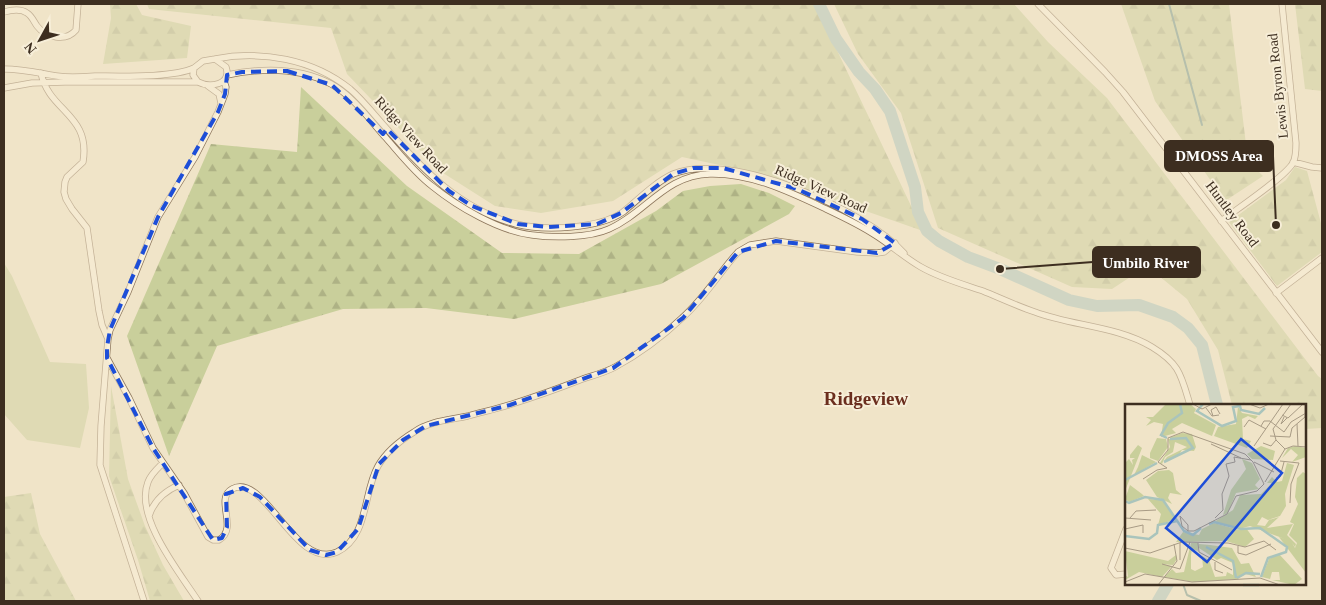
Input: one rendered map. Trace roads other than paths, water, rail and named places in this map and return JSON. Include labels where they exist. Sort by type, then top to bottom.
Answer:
[{"type":"street","points":[[13,10],[20,4]]},
{"type":"street","points":[[4,12],[13,10],[27,13],[43,32],[50,36],[62,38],[76,30],[78,4]]},
{"type":"street","name":"Huntley Road","points":[[1038,4],[1106,72],[1123,92],[1322,352]]},
{"type":"street","name":"Lewis Byron Road","points":[[1282,4],[1296,143],[1294,162]]},
{"type":"street","name":"Ridge View Road","points":[[4,69],[19,69],[58,76],[76,77],[168,74],[188,71],[206,60],[239,56],[266,57],[298,62],[330,75],[350,89],[408,164],[432,186],[489,221],[512,230],[530,235],[549,236],[596,233],[620,223],[675,183],[691,177],[710,174],[738,176],[780,189],[855,223],[894,246]]},
{"type":"street","points":[[144,601],[100,465],[108,339],[110,330],[139,265],[158,216],[195,157],[226,90],[226,67],[215,59]]},
{"type":"street","points":[[194,68],[193,74],[198,82]]},
{"type":"street","name":"Ridge View Road","points":[[4,88],[32,83],[198,82],[218,84],[226,78],[242,72],[267,70],[288,71],[315,77],[342,92],[352,100],[422,168],[449,191],[472,206],[506,221],[542,227],[597,224],[621,213],[673,174],[693,168],[723,168],[758,176],[797,189],[862,219],[910,260],[934,273],[1037,313],[1120,334],[1143,342],[1165,356],[1174,365],[1183,378],[1189,402]]},
{"type":"street","points":[[41,73],[43,83],[50,94],[76,122],[83,137],[85,153],[83,162],[67,177],[64,192],[72,209],[87,228],[99,311],[108,339]]},
{"type":"street","points":[[204,84],[216,91],[221,97],[221,103]]},
{"type":"street","points":[[1221,221],[1283,174],[1294,162],[1322,168]]},
{"type":"street","points":[[107,358],[153,448],[179,485],[205,532],[213,540],[219,540],[225,534],[227,518],[226,494],[235,488],[243,488],[260,497],[310,550],[326,555],[337,552],[348,544],[358,530],[370,483],[378,464],[388,452],[403,440],[426,426],[510,405],[613,368],[651,344],[683,318],[738,252],[750,245],[776,241],[877,253],[884,252],[894,246]]},
{"type":"street","points":[[1276,293],[1322,258]]},
{"type":"street","points":[[163,464],[154,472],[148,482],[145,500],[149,516],[175,566],[198,601]]},
{"type":"street","points":[[149,516],[151,508],[162,494],[179,485]]},
{"type":"street","points":[[1125,532],[1111,568],[1116,575],[1125,574]]},
{"type":"waterway","points":[[819,4],[836,39],[890,111],[915,187],[918,212],[927,231],[939,241],[968,257],[1069,300],[1097,306],[1139,305],[1173,317],[1188,328],[1202,345],[1217,404]]},
{"type":"waterway","points":[[1169,4],[1202,125]]},
{"type":"waterway","points":[[1158,601],[1167,585]]},
{"type":"waterway","points":[[1183,585],[1187,595],[1201,601]]},
{"type":"place","name":"DMOSS Area","points":[[1276,225]]},
{"type":"place","name":"Umbilo River","points":[[1000,269]]},
{"type":"district","name":"Ridgeview","points":[[866,398]]}]
